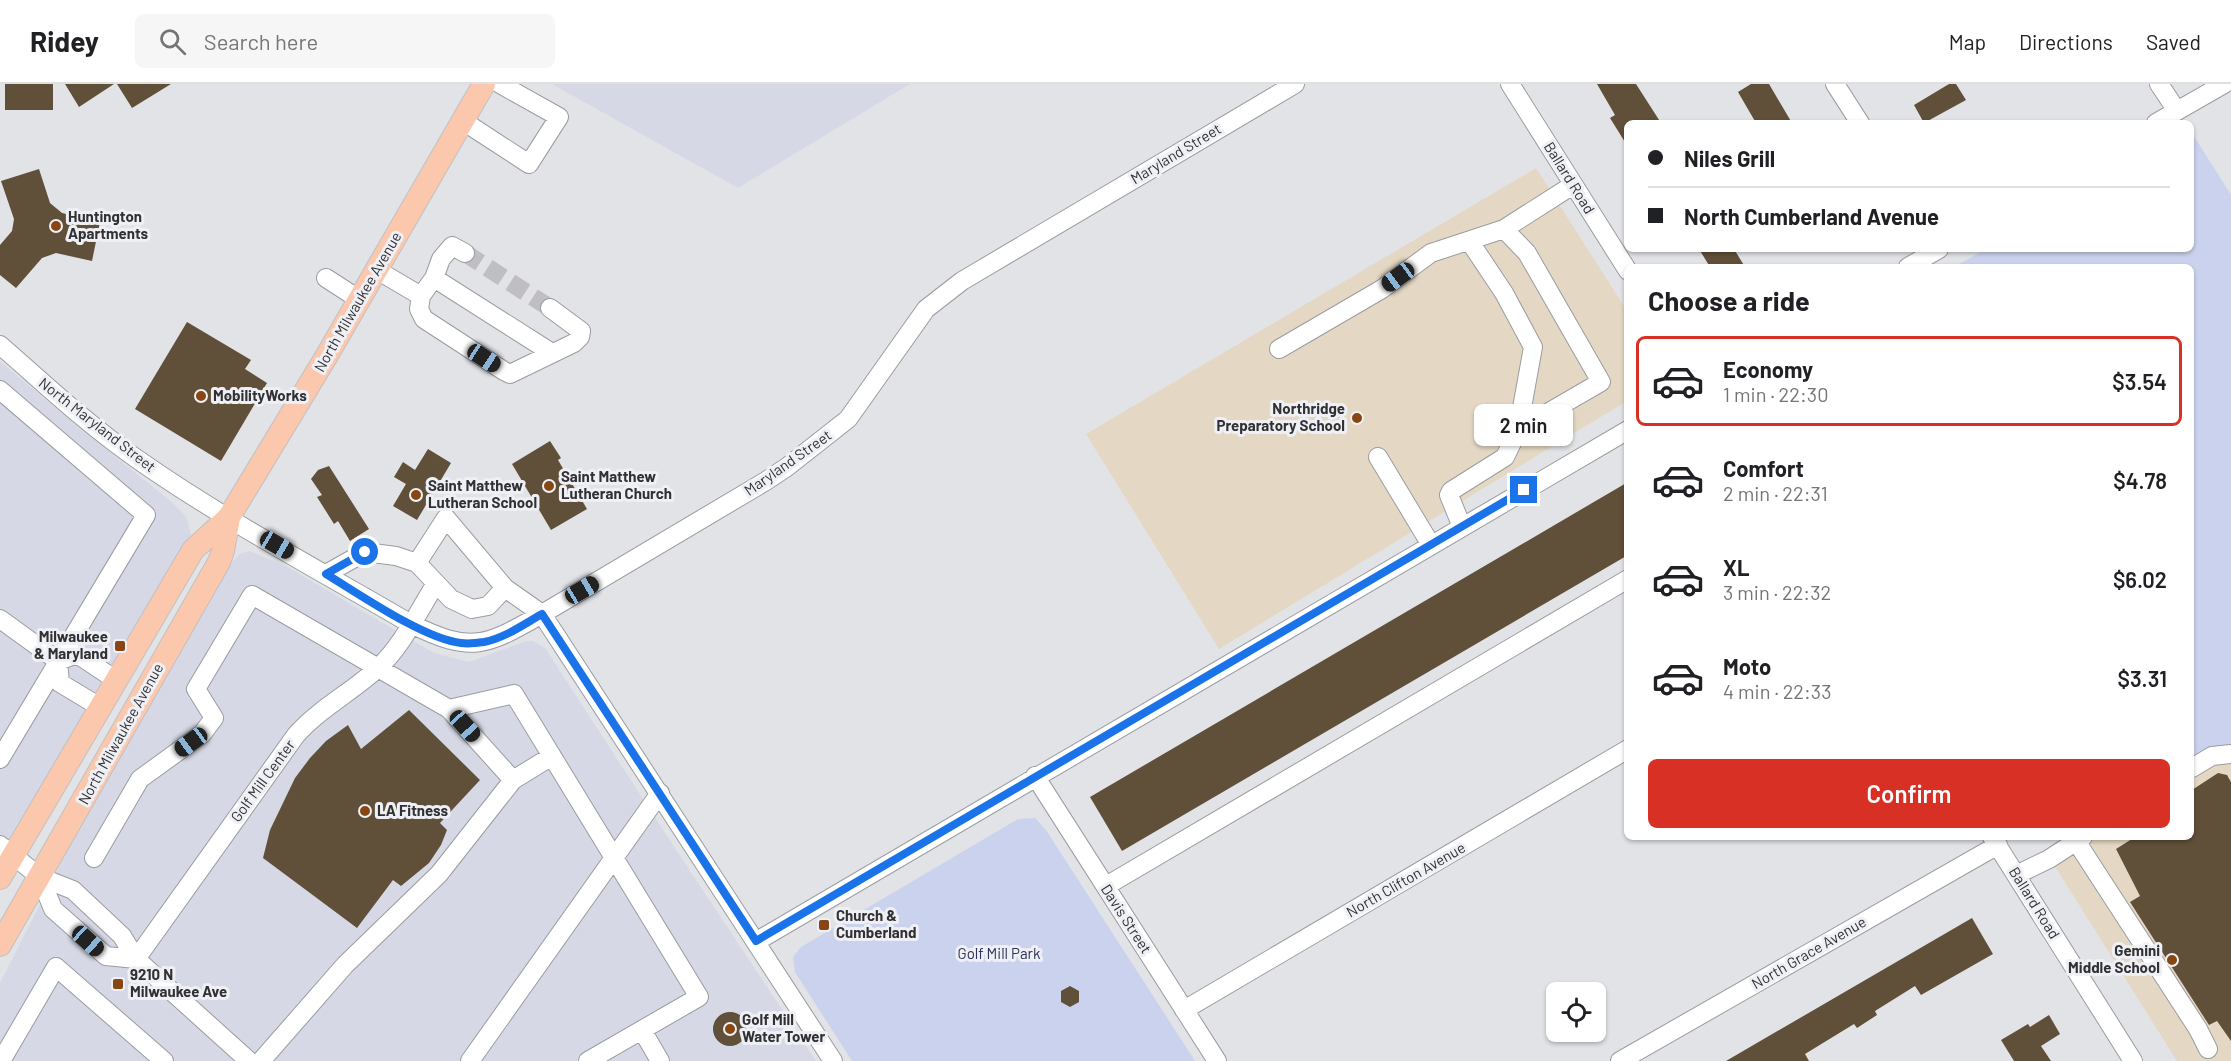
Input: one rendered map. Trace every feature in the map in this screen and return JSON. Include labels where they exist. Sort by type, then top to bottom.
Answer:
[{"type":"main road","name":"North Milwaukee Avenue","points":[[0,878],[7,850],[100,707],[193,550],[229,517],[360,300],[484,84]]},
{"type":"main road","name":"North Milwaukee Avenue","points":[[0,945],[219,562],[224,551],[229,517]]},
{"type":"street","points":[[463,121],[529,164],[559,117],[500,84]]},
{"type":"street","name":"Maryland Street","points":[[229,517],[437,637],[461,644],[486,642],[509,633],[787,467],[848,419],[926,309],[962,281],[1295,84]]},
{"type":"street","name":"Ballard Road","points":[[1510,84],[1624,265]]},
{"type":"street","points":[[1835,84],[1858,120]]},
{"type":"street","points":[[2159,84],[2177,111]]},
{"type":"street","points":[[2161,120],[2224,84]]},
{"type":"street","points":[[1279,349],[1382,289],[1431,253],[1504,229],[1573,185]]},
{"type":"street","points":[[1504,229],[1527,253],[1601,382],[1518,430]]},
{"type":"street","points":[[1462,527],[1448,496],[1449,493],[1505,457],[1518,430],[1533,347],[1504,293],[1470,242]]},
{"type":"street","points":[[465,253],[452,246],[447,249],[434,278],[421,296],[419,309],[424,319],[510,374],[574,343],[581,333],[550,308]]},
{"type":"street","points":[[1913,264],[1934,252]]},
{"type":"street","points":[[377,270],[421,296]]},
{"type":"street","points":[[326,278],[360,300]]},
{"type":"street","points":[[434,278],[552,353]]},
{"type":"street","name":"North Maryland Street","points":[[4,356],[109,438],[171,482],[229,517]]},
{"type":"street","points":[[0,390],[146,515],[0,759]]},
{"type":"street","points":[[756,941],[1624,432]]},
{"type":"street","points":[[1378,457],[1431,545]]},
{"type":"street","points":[[417,563],[446,518],[505,588],[542,614],[833,1061]]},
{"type":"street","points":[[326,574],[365,552],[396,556],[417,563],[435,585],[451,599],[472,609],[488,606],[505,588]]},
{"type":"street","points":[[1106,886],[1624,581]]},
{"type":"street","name":"Golf Mill Center","points":[[136,959],[296,735],[310,720],[389,657],[435,585]]},
{"type":"street","points":[[94,858],[140,779],[202,734],[214,718],[196,689],[252,596],[449,709],[513,780]]},
{"type":"street","points":[[0,619],[58,661],[60,682],[100,707]]},
{"type":"street","points":[[58,661],[77,654],[116,680]]},
{"type":"street","points":[[449,709],[514,694],[699,997],[588,1061]]},
{"type":"street","name":"North Clifton Avenue","points":[[1184,1010],[1624,751]]},
{"type":"street","points":[[2194,767],[2212,756],[2231,754]]},
{"type":"street","points":[[261,1061],[345,966],[439,874],[513,780],[552,756]]},
{"type":"street","name":"Davis Street","points":[[1035,776],[1217,1061]]},
{"type":"street","points":[[470,1061],[660,793]]},
{"type":"street","points":[[2016,875],[2049,859],[2078,840]]},
{"type":"street","points":[[2080,840],[2198,1029],[2208,1049]]},
{"type":"street","name":"Ballard Road","points":[[1995,841],[2133,1061]]},
{"type":"street","name":"North Grace Avenue","points":[[1620,1061],[1995,841]]},
{"type":"street","points":[[7,850],[40,877],[73,890],[122,936],[136,959],[249,1061]]},
{"type":"street","points":[[40,877],[54,909],[106,956],[136,959]]},
{"type":"street","points":[[1,1061],[56,967],[164,1061]]},
{"type":"street","points":[[642,1030],[660,1061]]},
{"type":"shaded area","points":[[552,84],[910,84],[738,188]]},
{"type":"shaded area","name":"Northridge Preparatory School","points":[[1536,168],[1624,306],[1624,403],[1219,649],[1086,434]]},
{"type":"shaded area","points":[[0,361],[173,503],[187,518],[191,535],[62,755],[0,853]]},
{"type":"shaded area","points":[[249,551],[286,566],[434,653],[469,662],[526,641],[533,641],[545,648],[816,1061],[0,1061],[0,983],[68,849],[208,600],[232,562],[240,554]]},
{"type":"shaded area","name":"Gemini Middle School","points":[[2231,745],[2231,1061],[2177,1061],[2051,860],[2082,840],[2194,840],[2194,770]]},
{"type":"green space","points":[[2194,136],[2231,195],[2231,745],[2194,770],[2194,264],[1959,264],[1981,252],[2194,252]]},
{"type":"green space","name":"Golf Mill Park","points":[[1035,818],[1046,830],[1195,1061],[852,1061],[795,972],[793,957],[801,947],[1018,819]]},
{"type":"building","points":[[5,84],[53,84],[53,110],[5,110]]},
{"type":"building","points":[[65,84],[114,84],[79,107]]},
{"type":"building","points":[[117,84],[171,84],[132,108]]},
{"type":"building","points":[[1597,84],[1636,84],[1659,120],[1624,120],[1624,141],[1610,118],[1615,115]]},
{"type":"building","points":[[1751,84],[1769,84],[1790,120],[1754,120],[1738,92]]},
{"type":"building","points":[[1949,84],[1956,84],[1966,100],[1929,120],[1922,120],[1914,105]]},
{"type":"building","name":"Huntington Apartments","points":[[39,169],[50,203],[62,213],[100,222],[92,261],[56,253],[42,258],[16,288],[0,275],[0,245],[12,231],[14,219],[1,181]]},
{"type":"building","points":[[1701,252],[1736,252],[1743,264],[1708,264]]},
{"type":"building","name":"MobilityWorks","points":[[187,322],[251,360],[245,369],[267,383],[221,461],[135,409]]},
{"type":"building","name":"Saint Matthew Lutheran Church","points":[[550,441],[561,458],[558,460],[587,509],[551,530],[512,464]]},
{"type":"building","name":"Saint Matthew Lutheran School","points":[[428,449],[451,463],[417,520],[393,506],[406,484],[394,477],[403,462],[415,470]]},
{"type":"building","points":[[329,466],[369,529],[350,541],[338,521],[334,524],[317,497],[322,495],[311,479],[318,470]]},
{"type":"building","points":[[1624,484],[1624,557],[1122,851],[1090,797]]},
{"type":"building","name":"LA Fitness","points":[[409,710],[480,780],[440,823],[447,830],[441,845],[429,863],[401,886],[393,880],[357,928],[263,858],[270,830],[295,778],[326,741],[348,725],[361,749]]},
{"type":"building","points":[[2218,773],[2227,775],[2231,782],[2231,1041],[2217,1021],[2209,1025],[2130,902],[2140,896],[2116,849],[2130,840],[2194,840],[2194,789]]},
{"type":"building","points":[[1972,918],[1993,954],[1921,995],[1915,986],[1875,1011],[1877,1015],[1857,1028],[1854,1024],[1805,1054],[1809,1061],[1726,1061]]},
{"type":"building","points":[[1070,986],[1079,991],[1079,1002],[1070,1007],[1061,1002],[1061,991]]},
{"type":"building","name":"Golf Mill Water Tower","points":[[730,1012],[742,1017],[747,1029],[742,1041],[730,1046],[718,1041],[713,1029],[718,1017]]},
{"type":"building","points":[[2049,1015],[2060,1034],[2041,1046],[2051,1061],[2014,1061],[2001,1040],[2028,1024],[2030,1027]]},
{"type":"tunnel","points":[[465,253],[550,308]]},
{"type":"place","name":"Huntington Apartments","points":[[56,226]]},
{"type":"place","name":"MobilityWorks","points":[[201,396]]},
{"type":"place","name":"Northridge Preparatory School","points":[[1357,418]]},
{"type":"place","name":"Saint Matthew Lutheran Church","points":[[549,486]]},
{"type":"place","name":"Saint Matthew Lutheran School","points":[[416,495]]},
{"type":"place","name":"Milwaukee & Maryland","points":[[120,646]]},
{"type":"place","name":"LA Fitness","points":[[365,811]]},
{"type":"place","name":"Church & Cumberland","points":[[824,925]]},
{"type":"place","name":"Gemini Middle School","points":[[2172,960]]},
{"type":"place","name":"9210 N Milwaukee Ave","points":[[118,984]]},
{"type":"place","name":"Golf Mill Water Tower","points":[[730,1029]]},
{"type":"route","points":[[365,552],[326,574],[437,637],[461,644],[486,642],[509,633],[542,614],[756,941],[1524,490]]}]
